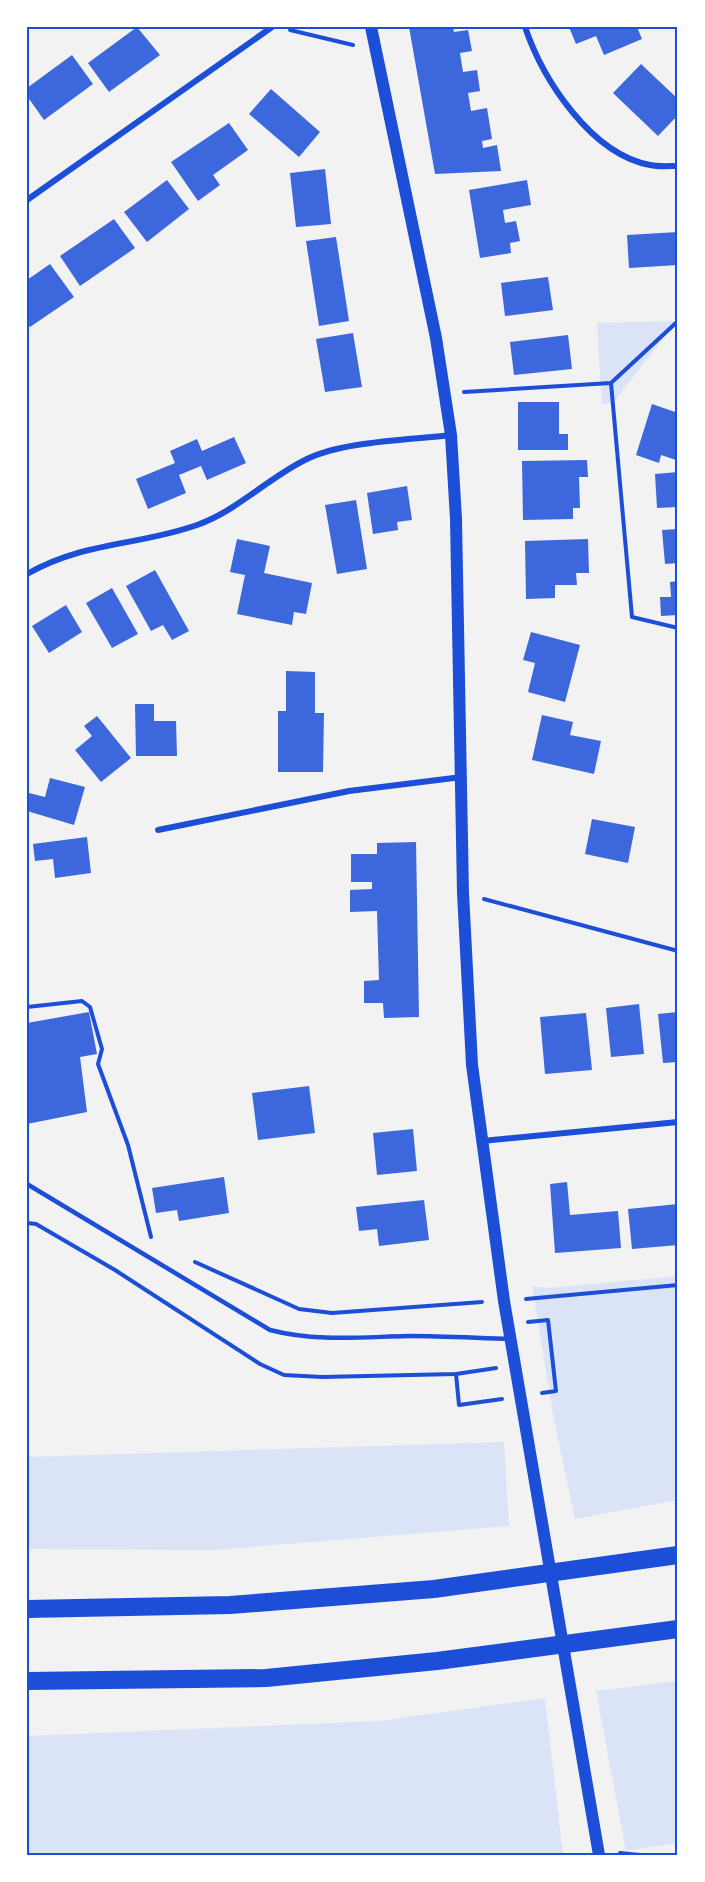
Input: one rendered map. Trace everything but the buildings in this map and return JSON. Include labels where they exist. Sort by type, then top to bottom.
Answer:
[{"type":"highway","points":[[27,1609],[230,1605],[434,1589],[678,1555]]},
{"type":"highway","points":[[27,1681],[266,1678],[437,1661],[678,1629]]},
{"type":"main road","points":[[371,27],[445,393],[451,435],[468,1021],[504,1301],[599,1855]]},
{"type":"street","points":[[525,27],[548,79],[593,133],[617,151],[650,165],[678,166]]},
{"type":"street","points":[[27,200],[272,28]]},
{"type":"street","points":[[27,574],[54,559],[88,549],[199,525],[309,458],[339,449],[451,435]]},
{"type":"street","points":[[158,830],[349,791],[462,777]]},
{"type":"street","points":[[482,1142],[678,1122]]},
{"type":"lane","points":[[27,1184],[270,1330],[297,1337],[325,1339],[410,1336],[510,1339]]},
{"type":"path","points":[[272,28],[345,42],[376,54]]},
{"type":"path","points":[[445,393],[611,382],[678,321]]},
{"type":"path","points":[[611,382],[632,617],[678,628]]},
{"type":"path","points":[[463,893],[678,951]]},
{"type":"path","points":[[27,1007],[81,1001],[90,1007],[102,1049],[98,1064],[128,1145],[152,1242]]},
{"type":"path","points":[[194,1261],[299,1309],[332,1313],[504,1301],[678,1285]]},
{"type":"path","points":[[508,1325],[548,1320],[550,1344]]},
{"type":"shaded area","points":[[677,321],[613,403],[602,404],[597,323]]},
{"type":"shaded area","points":[[678,1276],[678,1500],[575,1519],[554,1420],[532,1286],[548,1288]]},
{"type":"shaded area","points":[[504,1442],[509,1526],[215,1550],[27,1549],[27,1457]]},
{"type":"shaded area","points":[[678,1681],[678,1843],[626,1851],[596,1691]]},
{"type":"shaded area","points":[[545,1698],[563,1855],[27,1855],[27,1736],[379,1721]]}]
